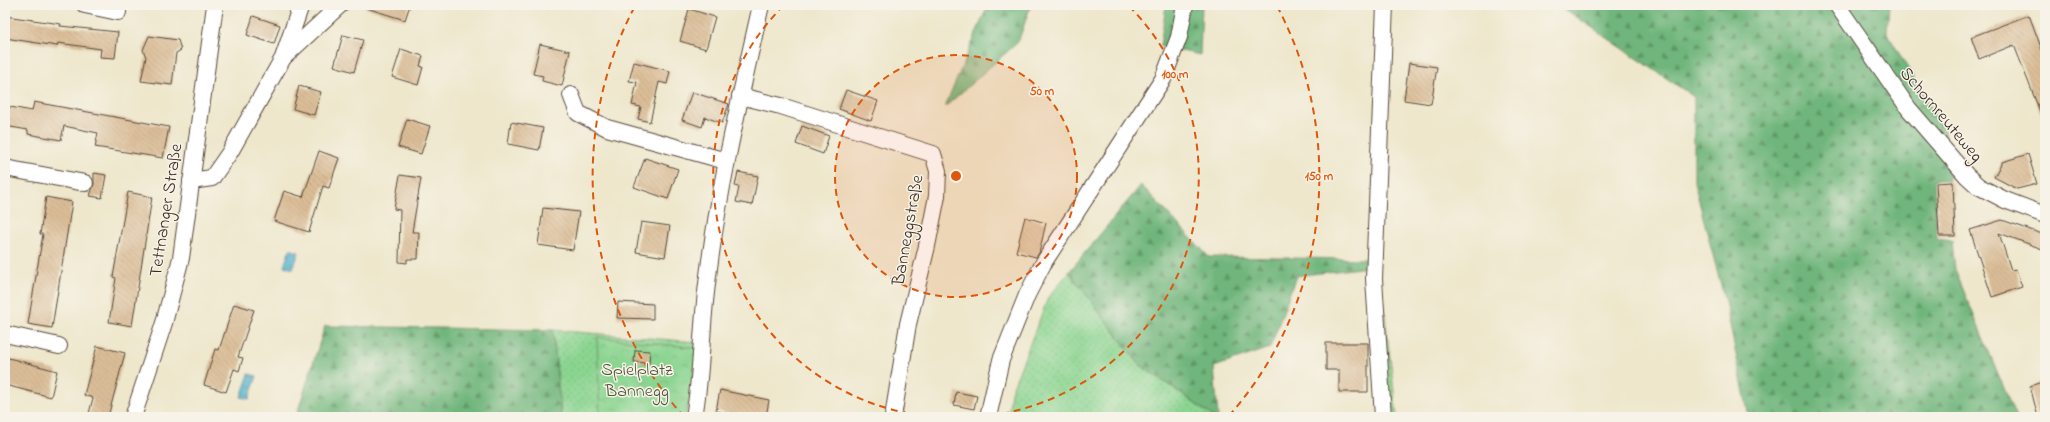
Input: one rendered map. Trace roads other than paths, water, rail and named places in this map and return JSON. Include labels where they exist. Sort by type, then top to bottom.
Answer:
[{"type":"street","points":[[85,5],[118,12]]},
{"type":"street","name":"Tettnanger Straße","points":[[133,417],[164,323],[181,258],[215,5]]},
{"type":"street","points":[[191,181],[212,178],[230,152],[283,58],[301,5]]},
{"type":"street","points":[[283,58],[340,5]]},
{"type":"street","points":[[694,417],[699,386],[706,285],[726,161],[762,5]]},
{"type":"street","points":[[988,417],[1001,360],[1027,295],[1044,262],[1163,79],[1179,37],[1185,5]]},
{"type":"street","points":[[1383,417],[1374,279],[1385,5]]},
{"type":"street","name":"Schornreuteweg","points":[[1837,5],[1909,109],[1967,176],[1978,186],[2005,200],[2045,215]]},
{"type":"street","points":[[571,95],[578,113],[607,128],[726,161]]},
{"type":"street","name":"Banneggstraße","points":[[740,96],[781,106],[933,154],[938,171],[937,196],[927,246],[908,324],[893,417]]},
{"type":"street","points":[[5,168],[85,183]]},
{"type":"street","points":[[5,334],[59,346]]},
{"type":"water","points":[[290,249],[299,252],[293,269],[284,266]]},
{"type":"water","points":[[249,374],[257,376],[249,399],[241,397]]},
{"type":"park label","name":"Spielplatz Bannegg","points":[[637,379]]}]
